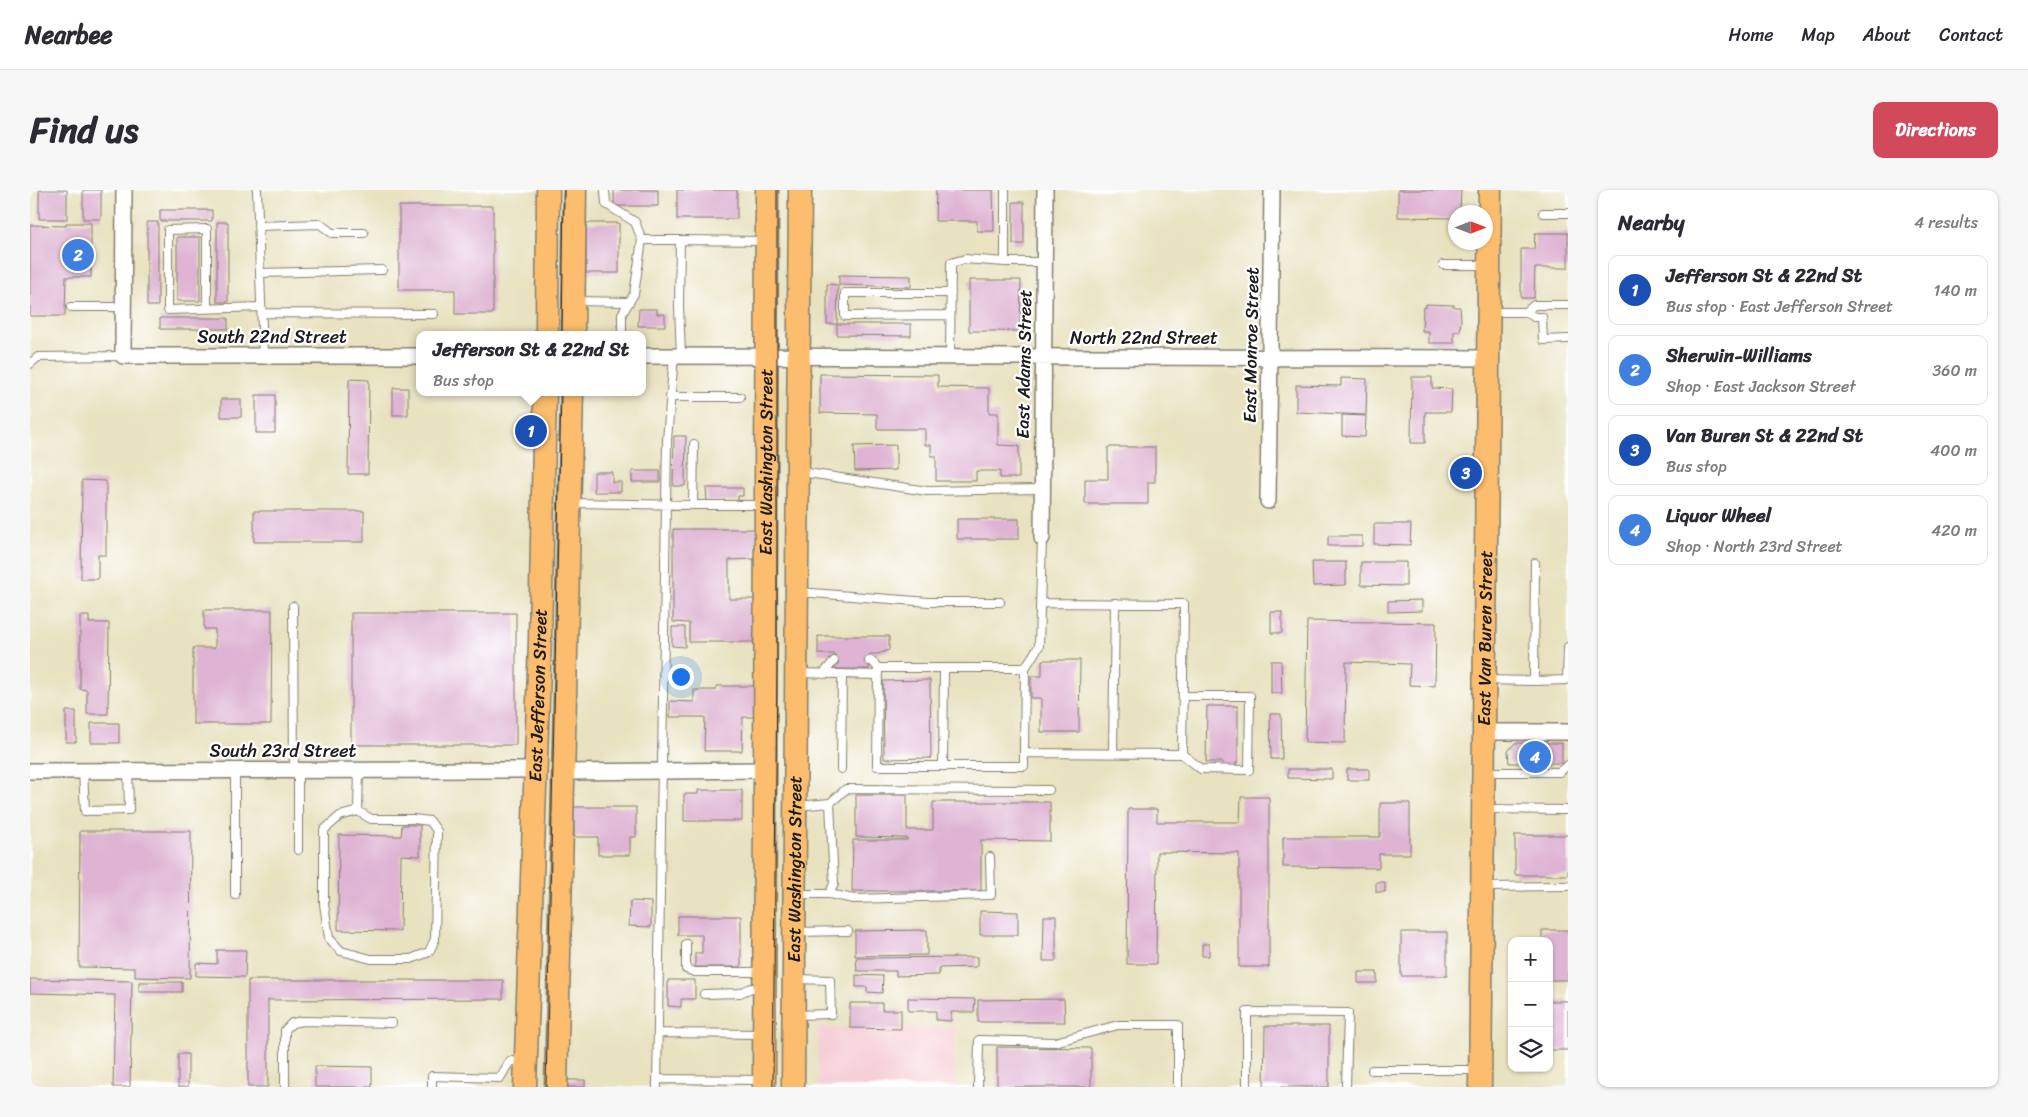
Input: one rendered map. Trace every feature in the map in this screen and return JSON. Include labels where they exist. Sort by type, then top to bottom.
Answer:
[{"type":"main road","points":[[547,331],[548,190]]},
{"type":"main road","points":[[573,331],[575,190]]},
{"type":"main road","name":"East Washington Street","points":[[764,1083],[767,190]]},
{"type":"main road","name":"East Washington Street","points":[[793,1087],[800,190]]},
{"type":"main road","name":"East Van Buren Street","points":[[1480,1078],[1490,190]]},
{"type":"main road","name":"East Jefferson Street","points":[[525,1087],[536,770],[545,396]]},
{"type":"main road","name":"East Jefferson Street","points":[[556,1087],[572,396]]},
{"type":"main road","name":"East Washington Street","points":[[765,734],[777,669],[797,592]]},
{"type":"main road","name":"East Jefferson Street","points":[[528,998],[562,838]]},
{"type":"street","points":[[123,356],[124,190]]},
{"type":"street","name":"East Adams Street","points":[[1042,538],[1045,190]]},
{"type":"street","name":"East Monroe Street","points":[[1268,501],[1272,190]]},
{"type":"street","name":"South 22nd Street","points":[[123,356],[416,356]]},
{"type":"street","points":[[646,356],[800,356]]},
{"type":"street","name":"North 22nd Street","points":[[800,356],[1488,358]]},
{"type":"street","points":[[1483,732],[1568,732]]},
{"type":"street","name":"South 23rd Street","points":[[30,771],[536,770]]},
{"type":"street","points":[[564,772],[765,770]]},
{"type":"lane","points":[[257,190],[263,356]]},
{"type":"lane","points":[[605,190],[606,204],[635,222],[642,240],[634,294],[622,314],[622,331]]},
{"type":"lane","points":[[1005,190],[1005,262]]},
{"type":"lane","points":[[1543,213],[1568,213]]},
{"type":"lane","points":[[258,226],[320,224],[332,233],[364,233]]},
{"type":"lane","points":[[207,308],[207,229],[168,230],[168,310],[207,308],[434,314]]},
{"type":"lane","points":[[642,240],[767,241]]},
{"type":"lane","points":[[680,240],[678,356],[670,397],[667,440],[657,1083],[764,1083]]},
{"type":"lane","points":[[950,357],[951,263],[965,259],[1044,262]]},
{"type":"lane","points":[[1443,266],[1489,264]]},
{"type":"lane","points":[[260,272],[382,270]]},
{"type":"lane","points":[[950,315],[845,316],[845,293],[951,293]]},
{"type":"lane","points":[[573,301],[629,302]]},
{"type":"lane","points":[[1526,312],[1534,305],[1568,305]]},
{"type":"lane","points":[[71,307],[123,307]]},
{"type":"lane","points":[[1489,312],[1526,312],[1534,317],[1542,317],[1543,340],[1568,340]]},
{"type":"lane","points":[[30,364],[38,357],[123,356]]},
{"type":"lane","points":[[670,397],[740,397]]},
{"type":"lane","points":[[693,505],[694,444]]},
{"type":"lane","points":[[799,472],[927,491],[1042,488]]},
{"type":"lane","points":[[570,503],[766,505]]},
{"type":"lane","points":[[869,661],[872,661],[878,671],[877,766],[1024,766],[1025,668],[1039,646],[1042,538]]},
{"type":"lane","points":[[1534,681],[1535,563]]},
{"type":"lane","points":[[797,592],[929,602],[1000,602]]},
{"type":"lane","points":[[1040,603],[1184,604],[1182,754]]},
{"type":"lane","points":[[1113,753],[1115,603]]},
{"type":"lane","points":[[293,606],[298,850]]},
{"type":"lane","points":[[1484,680],[1567,680],[1568,647]]},
{"type":"lane","points":[[823,674],[834,661]]},
{"type":"lane","points":[[796,673],[842,674],[944,668],[1025,668]]},
{"type":"lane","points":[[943,766],[944,668]]},
{"type":"lane","points":[[841,769],[842,674]]},
{"type":"lane","points":[[1024,753],[1182,754],[1201,769],[1249,770],[1250,696],[1183,696]]},
{"type":"lane","points":[[1482,772],[1559,772],[1568,765]]},
{"type":"lane","points":[[83,771],[85,811],[129,810],[128,770]]},
{"type":"lane","points":[[235,770],[235,895]]},
{"type":"lane","points":[[358,811],[359,770]]},
{"type":"lane","points":[[796,806],[830,804],[846,789],[1049,790]]},
{"type":"lane","points":[[829,894],[834,884],[830,804]]},
{"type":"lane","points":[[1482,809],[1568,810]]},
{"type":"lane","points":[[358,811],[371,819],[430,821],[437,831],[434,939],[429,952],[411,959],[371,959],[341,951],[328,938],[324,904],[324,830],[340,816],[358,811]]},
{"type":"lane","points":[[795,894],[829,894],[854,899],[991,895],[990,857]]},
{"type":"lane","points":[[1482,887],[1568,886]]},
{"type":"lane","points":[[795,932],[848,931]]},
{"type":"lane","points":[[686,944],[686,969],[694,972],[765,980]]},
{"type":"lane","points":[[704,994],[740,993],[765,980]]},
{"type":"lane","points":[[794,980],[830,980],[831,1014],[794,1015]]},
{"type":"lane","points":[[1247,1087],[1248,1012],[1348,1013],[1346,1087]]},
{"type":"lane","points":[[285,1087],[285,1030],[292,1023],[303,1021],[392,1023]]},
{"type":"lane","points":[[978,1087],[979,1040],[1055,1042],[1118,1025],[1178,1025],[1178,1087]]},
{"type":"lane","points":[[658,1033],[764,1034]]},
{"type":"lane","points":[[500,1087],[500,1078],[510,1061],[526,1062]]},
{"type":"lane","points":[[1372,1070],[1480,1078]]},
{"type":"lane","points":[[432,1087],[432,1076],[500,1078]]},
{"type":"shaded area","points":[[955,1027],[954,1087],[818,1087],[818,1028]]},
{"type":"building","points":[[39,190],[67,190],[67,219],[39,219]]},
{"type":"building","points":[[83,190],[101,190],[101,219],[83,219]]},
{"type":"building","points":[[614,190],[658,190],[658,206],[614,206]]},
{"type":"building","points":[[677,190],[737,190],[737,219],[677,219]]},
{"type":"building","points":[[936,190],[993,190],[994,231],[977,231],[977,221],[935,221]]},
{"type":"building","points":[[1398,190],[1461,190],[1460,205],[1448,205],[1448,218],[1398,217]]},
{"type":"building","points":[[1013,202],[1024,202],[1024,244],[1013,244]]},
{"type":"building","points":[[399,206],[493,206],[493,314],[455,314],[455,290],[399,290]]},
{"type":"building","points":[[160,210],[212,210],[212,221],[160,221]]},
{"type":"building","points":[[147,222],[158,222],[158,306],[147,306]]},
{"type":"building","points":[[217,222],[228,222],[228,302],[217,302]]},
{"type":"building","points":[[66,223],[91,223],[91,277],[66,277],[65,316],[30,316],[30,225],[66,226]]},
{"type":"building","points":[[586,223],[619,223],[619,273],[586,273]]},
{"type":"building","points":[[1535,233],[1568,233],[1568,268],[1535,268],[1534,298],[1521,298],[1521,249],[1534,249]]},
{"type":"building","points":[[177,237],[200,237],[200,301],[177,301]]},
{"type":"building","points":[[839,275],[911,276],[911,287],[839,285]]},
{"type":"building","points":[[969,280],[1021,280],[1020,331],[969,331]]},
{"type":"building","points":[[827,284],[838,285],[837,324],[827,324]]},
{"type":"building","points":[[1426,304],[1460,307],[1460,331],[1454,331],[1454,343],[1429,343],[1429,331],[1422,331],[1423,307],[1426,307]]},
{"type":"building","points":[[639,309],[657,309],[657,314],[665,314],[665,326],[638,326]]},
{"type":"building","points":[[160,318],[228,318],[228,329],[160,329]]},
{"type":"building","points":[[837,324],[911,324],[911,336],[837,335]]},
{"type":"building","points":[[820,374],[938,375],[938,387],[989,388],[989,413],[998,413],[998,445],[1019,446],[1019,478],[1000,478],[1000,471],[976,471],[976,481],[936,481],[936,456],[931,456],[931,445],[925,445],[925,429],[877,429],[877,414],[820,413]]},
{"type":"building","points":[[1412,377],[1432,377],[1432,388],[1452,389],[1451,412],[1425,412],[1425,443],[1411,443]]},
{"type":"building","points":[[1341,378],[1367,379],[1366,415],[1296,412],[1296,385],[1341,386]]},
{"type":"building","points":[[349,379],[369,380],[368,474],[348,474]]},
{"type":"building","points":[[393,388],[408,388],[408,415],[393,415]]},
{"type":"building","points":[[256,395],[275,395],[275,433],[256,433]]},
{"type":"building","points":[[221,399],[241,399],[241,417],[221,417]]},
{"type":"building","points":[[1342,415],[1366,416],[1365,437],[1342,436]]},
{"type":"building","points":[[674,436],[686,436],[685,486],[673,486]]},
{"type":"building","points":[[896,445],[896,470],[855,471],[854,446]]},
{"type":"building","points":[[1108,447],[1155,447],[1155,482],[1148,482],[1148,504],[1085,504],[1085,479],[1108,479]]},
{"type":"building","points":[[632,471],[660,471],[660,482],[632,482]]},
{"type":"building","points":[[594,472],[612,472],[612,482],[621,482],[621,492],[594,492]]},
{"type":"building","points":[[82,480],[106,481],[106,555],[98,555],[98,579],[81,579]]},
{"type":"building","points":[[706,488],[743,488],[743,496],[738,496],[738,501],[707,501]]},
{"type":"building","points":[[254,511],[364,511],[364,542],[254,542]]},
{"type":"building","points":[[957,519],[1019,519],[1019,539],[957,539]]},
{"type":"building","points":[[1374,524],[1411,524],[1410,545],[1374,544]]},
{"type":"building","points":[[673,529],[757,529],[755,559],[729,560],[729,599],[755,599],[753,642],[689,642],[689,623],[673,622]]},
{"type":"building","points":[[1328,536],[1362,536],[1362,546],[1328,546]]},
{"type":"building","points":[[1312,562],[1346,562],[1346,585],[1313,586]]},
{"type":"building","points":[[1361,562],[1406,562],[1406,586],[1361,585]]},
{"type":"building","points":[[1422,600],[1422,611],[1388,612],[1388,601]]},
{"type":"building","points":[[204,610],[272,610],[271,724],[193,724],[193,648],[215,648],[215,629],[204,629]]},
{"type":"building","points":[[1271,612],[1282,612],[1282,633],[1271,633]]},
{"type":"building","points":[[351,613],[516,613],[516,745],[351,745]]},
{"type":"building","points":[[80,616],[89,616],[89,623],[109,623],[108,714],[87,714],[87,690],[80,689]]},
{"type":"building","points":[[1307,621],[1436,623],[1435,686],[1409,685],[1410,664],[1346,662],[1345,743],[1305,742]]},
{"type":"building","points":[[672,627],[685,627],[685,647],[672,646]]},
{"type":"building","points":[[818,636],[889,636],[889,650],[878,654],[870,654],[869,669],[834,669],[834,654],[818,654]]},
{"type":"building","points":[[1042,660],[1080,660],[1079,732],[1041,732],[1041,698],[1031,698],[1031,676],[1042,676]]},
{"type":"building","points":[[1271,661],[1281,661],[1282,693],[1271,693]]},
{"type":"building","points":[[930,680],[931,758],[884,759],[883,681]]},
{"type":"building","points":[[716,686],[756,686],[756,717],[743,717],[742,751],[704,751],[705,717],[670,717],[670,701],[694,702],[694,690],[716,690]]},
{"type":"building","points":[[1207,706],[1238,706],[1238,762],[1236,762],[1236,767],[1223,767],[1223,762],[1206,762]]},
{"type":"building","points":[[66,711],[76,711],[76,742],[66,742]]},
{"type":"building","points":[[1270,714],[1281,714],[1282,759],[1271,759]]},
{"type":"building","points":[[91,723],[119,723],[119,743],[91,743]]},
{"type":"building","points":[[1515,743],[1562,743],[1562,763],[1509,763],[1508,751]]},
{"type":"building","points":[[1288,769],[1332,769],[1332,779],[1288,778]]},
{"type":"building","points":[[1347,769],[1369,769],[1369,780],[1347,780]]},
{"type":"building","points":[[698,790],[742,790],[742,821],[684,821],[684,794],[698,794]]},
{"type":"building","points":[[856,795],[907,795],[907,830],[933,830],[933,802],[1050,802],[1050,841],[981,840],[981,891],[852,891],[853,840],[907,840],[907,838],[856,837]]},
{"type":"building","points":[[1241,797],[1269,797],[1269,967],[1239,967],[1239,853],[1157,852],[1156,964],[1127,964],[1128,809],[1157,809],[1157,822],[1240,822]]},
{"type":"building","points":[[1380,803],[1410,803],[1410,854],[1379,854],[1379,868],[1283,867],[1283,837],[1380,837]]},
{"type":"building","points":[[574,807],[636,807],[636,837],[630,837],[630,855],[598,855],[598,837],[574,837]]},
{"type":"building","points":[[402,825],[420,825],[420,856],[401,855],[400,931],[338,930],[339,835],[401,836]]},
{"type":"building","points":[[80,831],[191,831],[190,978],[135,977],[135,968],[79,967]]},
{"type":"building","points":[[1515,835],[1568,835],[1568,875],[1515,875]]},
{"type":"building","points":[[1376,882],[1385,882],[1385,892],[1376,892]]},
{"type":"building","points":[[630,901],[651,902],[651,927],[629,926]]},
{"type":"building","points":[[980,911],[1018,912],[1018,935],[980,935]]},
{"type":"building","points":[[678,916],[741,916],[741,967],[695,967],[695,953],[702,953],[702,935],[678,935]]},
{"type":"building","points":[[1044,916],[1056,916],[1056,961],[1043,961]]},
{"type":"building","points":[[927,930],[927,955],[855,956],[855,931]]},
{"type":"building","points":[[1542,930],[1568,930],[1568,980],[1553,980],[1553,937],[1542,937]]},
{"type":"building","points":[[1401,932],[1447,932],[1447,976],[1401,976]]},
{"type":"building","points":[[1202,944],[1209,944],[1209,956],[1202,956]]},
{"type":"building","points":[[217,950],[246,950],[245,977],[196,976],[196,963],[217,964]]},
{"type":"building","points":[[977,957],[977,967],[939,968],[939,975],[896,976],[896,971],[857,971],[856,958]]},
{"type":"building","points":[[1358,972],[1377,972],[1377,983],[1358,983]]},
{"type":"building","points":[[856,975],[883,976],[882,993],[867,992],[867,987],[856,987]]},
{"type":"building","points":[[30,979],[132,981],[130,1087],[113,1087],[115,995],[30,993]]},
{"type":"building","points":[[248,980],[503,980],[503,999],[268,1000],[268,1087],[248,1087]]},
{"type":"building","points":[[668,980],[695,980],[695,999],[681,999],[681,1007],[668,1006]]},
{"type":"building","points":[[139,982],[182,982],[182,992],[139,992]]},
{"type":"building","points":[[908,998],[975,999],[974,1012],[951,1012],[951,1021],[936,1020],[936,1011],[908,1011]]},
{"type":"building","points":[[1064,999],[1065,1022],[978,1022],[978,1000]]},
{"type":"building","points":[[1553,1001],[1568,1001],[1568,1050],[1553,1050]]},
{"type":"building","points":[[850,1003],[882,1003],[882,1010],[901,1010],[901,1029],[850,1028]]},
{"type":"building","points":[[1265,1026],[1329,1026],[1329,1087],[1264,1087]]},
{"type":"building","points":[[997,1047],[1091,1048],[1091,1087],[997,1087]]},
{"type":"building","points":[[178,1054],[188,1054],[188,1087],[178,1087]]},
{"type":"building","points":[[315,1066],[372,1067],[372,1087],[315,1087]]},
{"type":"building","points":[[565,1080],[585,1080],[585,1087],[565,1087]]},
{"type":"tram line","points":[[562,331],[564,190]]},
{"type":"tram line","points":[[773,1087],[777,669],[777,190]]},
{"type":"tram line","points":[[546,1087],[561,396]]},
{"type":"place","name":"Sherwin-Williams","points":[[78,255]]},
{"type":"place","name":"Jefferson St & 22nd St","points":[[531,431]]},
{"type":"place","name":"Van Buren St & 22nd St","points":[[1466,473]]},
{"type":"place","name":"Liquor Wheel","points":[[1535,757]]}]
